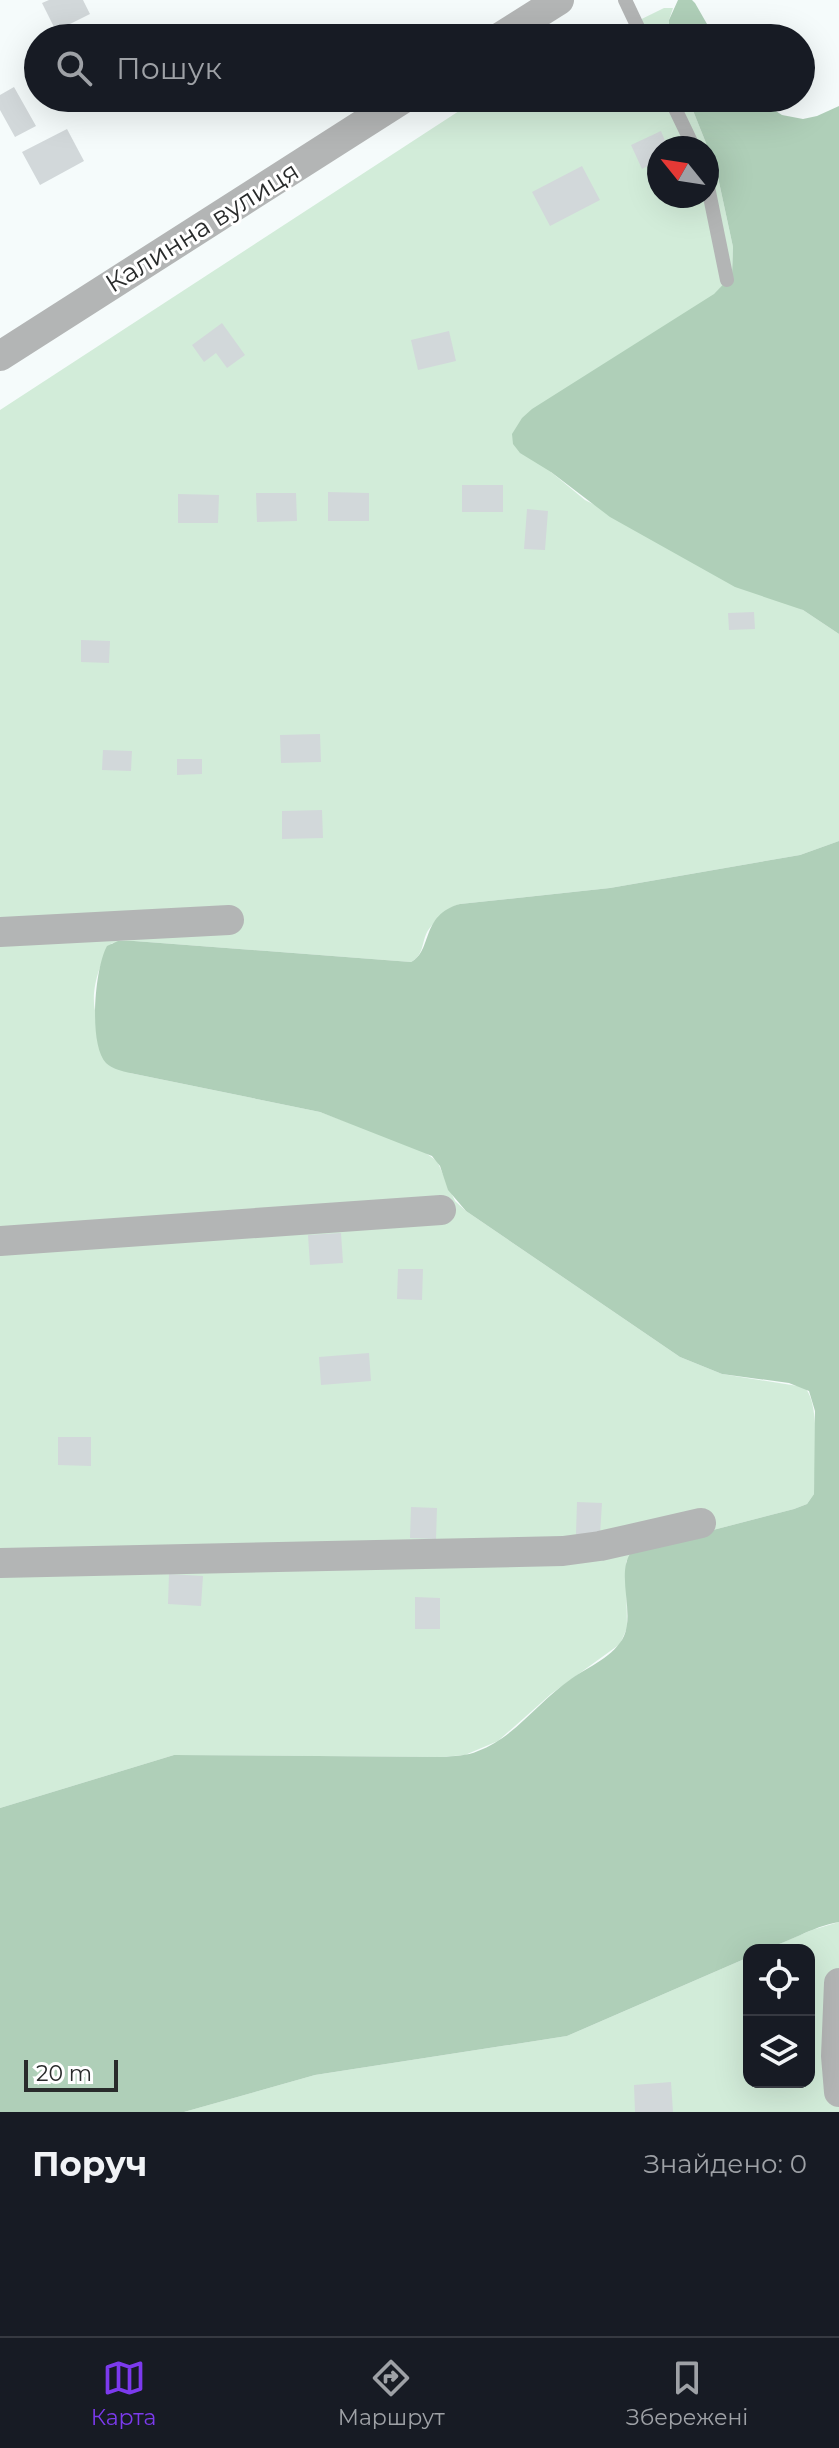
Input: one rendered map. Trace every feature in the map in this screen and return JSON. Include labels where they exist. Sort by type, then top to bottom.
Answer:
[{"type":"street","points":[[521,24],[559,0]]},
{"type":"street","name":"Калинна вулиця","points":[[0,356],[382,112]]},
{"type":"street","points":[[0,932],[229,920]]},
{"type":"street","points":[[0,1241],[441,1210]]},
{"type":"street","points":[[0,1563],[563,1551],[600,1546],[701,1523]]},
{"type":"street","points":[[839,1983],[836,2056],[839,2092]]},
{"type":"lane","points":[[625,0],[636,24]]},
{"type":"lane","points":[[677,112],[688,136]]},
{"type":"lane","points":[[712,208],[727,280]]},
{"type":"green space","points":[[678,0],[692,0],[707,24],[669,24]]},
{"type":"green space","points":[[664,8],[673,8],[669,24],[631,24]]},
{"type":"green space","points":[[839,106],[839,634],[803,610],[735,587],[610,517],[551,472],[520,453],[513,444],[512,434],[532,409],[714,294],[732,275],[733,247],[719,182],[719,136],[703,136],[694,112],[777,112],[803,119]]},
{"type":"green space","points":[[458,112],[694,112],[703,136],[647,136],[647,208],[719,208],[719,182],[733,247],[732,275],[551,472],[585,500],[803,610],[839,634],[839,841],[800,855],[610,888],[460,904],[432,925],[419,955],[411,962],[134,941],[112,943],[103,959],[94,999],[97,1017],[130,1073],[320,1112],[420,1149],[437,1161],[455,1201],[466,1211],[680,1357],[722,1374],[804,1387],[813,1406],[815,1421],[814,1494],[807,1504],[794,1509],[632,1551],[626,1562],[627,1628],[620,1644],[551,1694],[498,1741],[465,1755],[174,1755],[0,1808],[0,410]]},
{"type":"green space","points":[[839,841],[839,1922],[777,1944],[743,1944],[743,1960],[567,2036],[315,2075],[184,2112],[0,2112],[0,1808],[174,1755],[442,1757],[474,1753],[515,1728],[571,1679],[608,1655],[620,1643],[627,1626],[625,1570],[632,1551],[794,1509],[807,1504],[814,1494],[815,1411],[809,1391],[789,1383],[722,1374],[680,1357],[466,1211],[448,1190],[440,1166],[432,1156],[320,1112],[130,1073],[108,1065],[100,1053],[95,1023],[99,970],[107,946],[118,941],[134,941],[411,962],[418,957],[439,916],[460,904],[610,888],[800,855]]},
{"type":"green space","points":[[839,1922],[839,2112],[184,2112],[315,2075],[567,2036],[743,1960],[743,2088],[815,2088],[815,1944],[779,1944]]},
{"type":"building","points":[[49,0],[83,0],[90,14],[70,24],[52,24],[42,3]]},
{"type":"building","points":[[14,87],[24,105],[24,112],[28,112],[36,126],[15,137],[0,110],[0,95]]},
{"type":"building","points":[[67,129],[84,161],[40,185],[22,152]]},
{"type":"building","points":[[647,138],[647,166],[642,169],[631,145]]},
{"type":"building","points":[[582,166],[600,200],[550,226],[532,192]]},
{"type":"building","points":[[222,323],[245,355],[227,368],[216,353],[204,362],[192,345]]},
{"type":"building","points":[[449,331],[456,361],[418,370],[411,340]]},
{"type":"building","points":[[462,485],[503,485],[503,512],[462,512]]},
{"type":"building","points":[[328,492],[369,493],[369,521],[328,521]]},
{"type":"building","points":[[256,493],[296,493],[297,521],[257,522]]},
{"type":"building","points":[[178,494],[219,495],[218,523],[178,523]]},
{"type":"building","points":[[527,509],[548,511],[545,550],[524,549]]},
{"type":"building","points":[[754,612],[755,629],[729,630],[728,613]]},
{"type":"building","points":[[81,640],[110,641],[109,663],[81,662]]},
{"type":"building","points":[[320,734],[321,762],[281,763],[280,735]]},
{"type":"building","points":[[103,750],[132,751],[131,771],[102,770]]},
{"type":"building","points":[[177,759],[202,759],[202,774],[177,775]]},
{"type":"building","points":[[322,810],[323,838],[282,839],[282,811]]},
{"type":"building","points":[[341,1233],[343,1263],[310,1265],[308,1235]]},
{"type":"building","points":[[398,1269],[423,1269],[422,1300],[397,1299]]},
{"type":"building","points":[[369,1353],[371,1381],[321,1385],[319,1357]]},
{"type":"building","points":[[58,1437],[91,1437],[91,1466],[58,1465]]},
{"type":"building","points":[[577,1502],[602,1503],[600,1535],[576,1534]]},
{"type":"building","points":[[411,1507],[437,1508],[436,1539],[410,1538]]},
{"type":"building","points":[[169,1574],[203,1576],[201,1606],[168,1604]]},
{"type":"building","points":[[415,1597],[440,1598],[440,1629],[415,1629]]},
{"type":"building","points":[[671,2082],[673,2112],[635,2112],[634,2085]]}]
